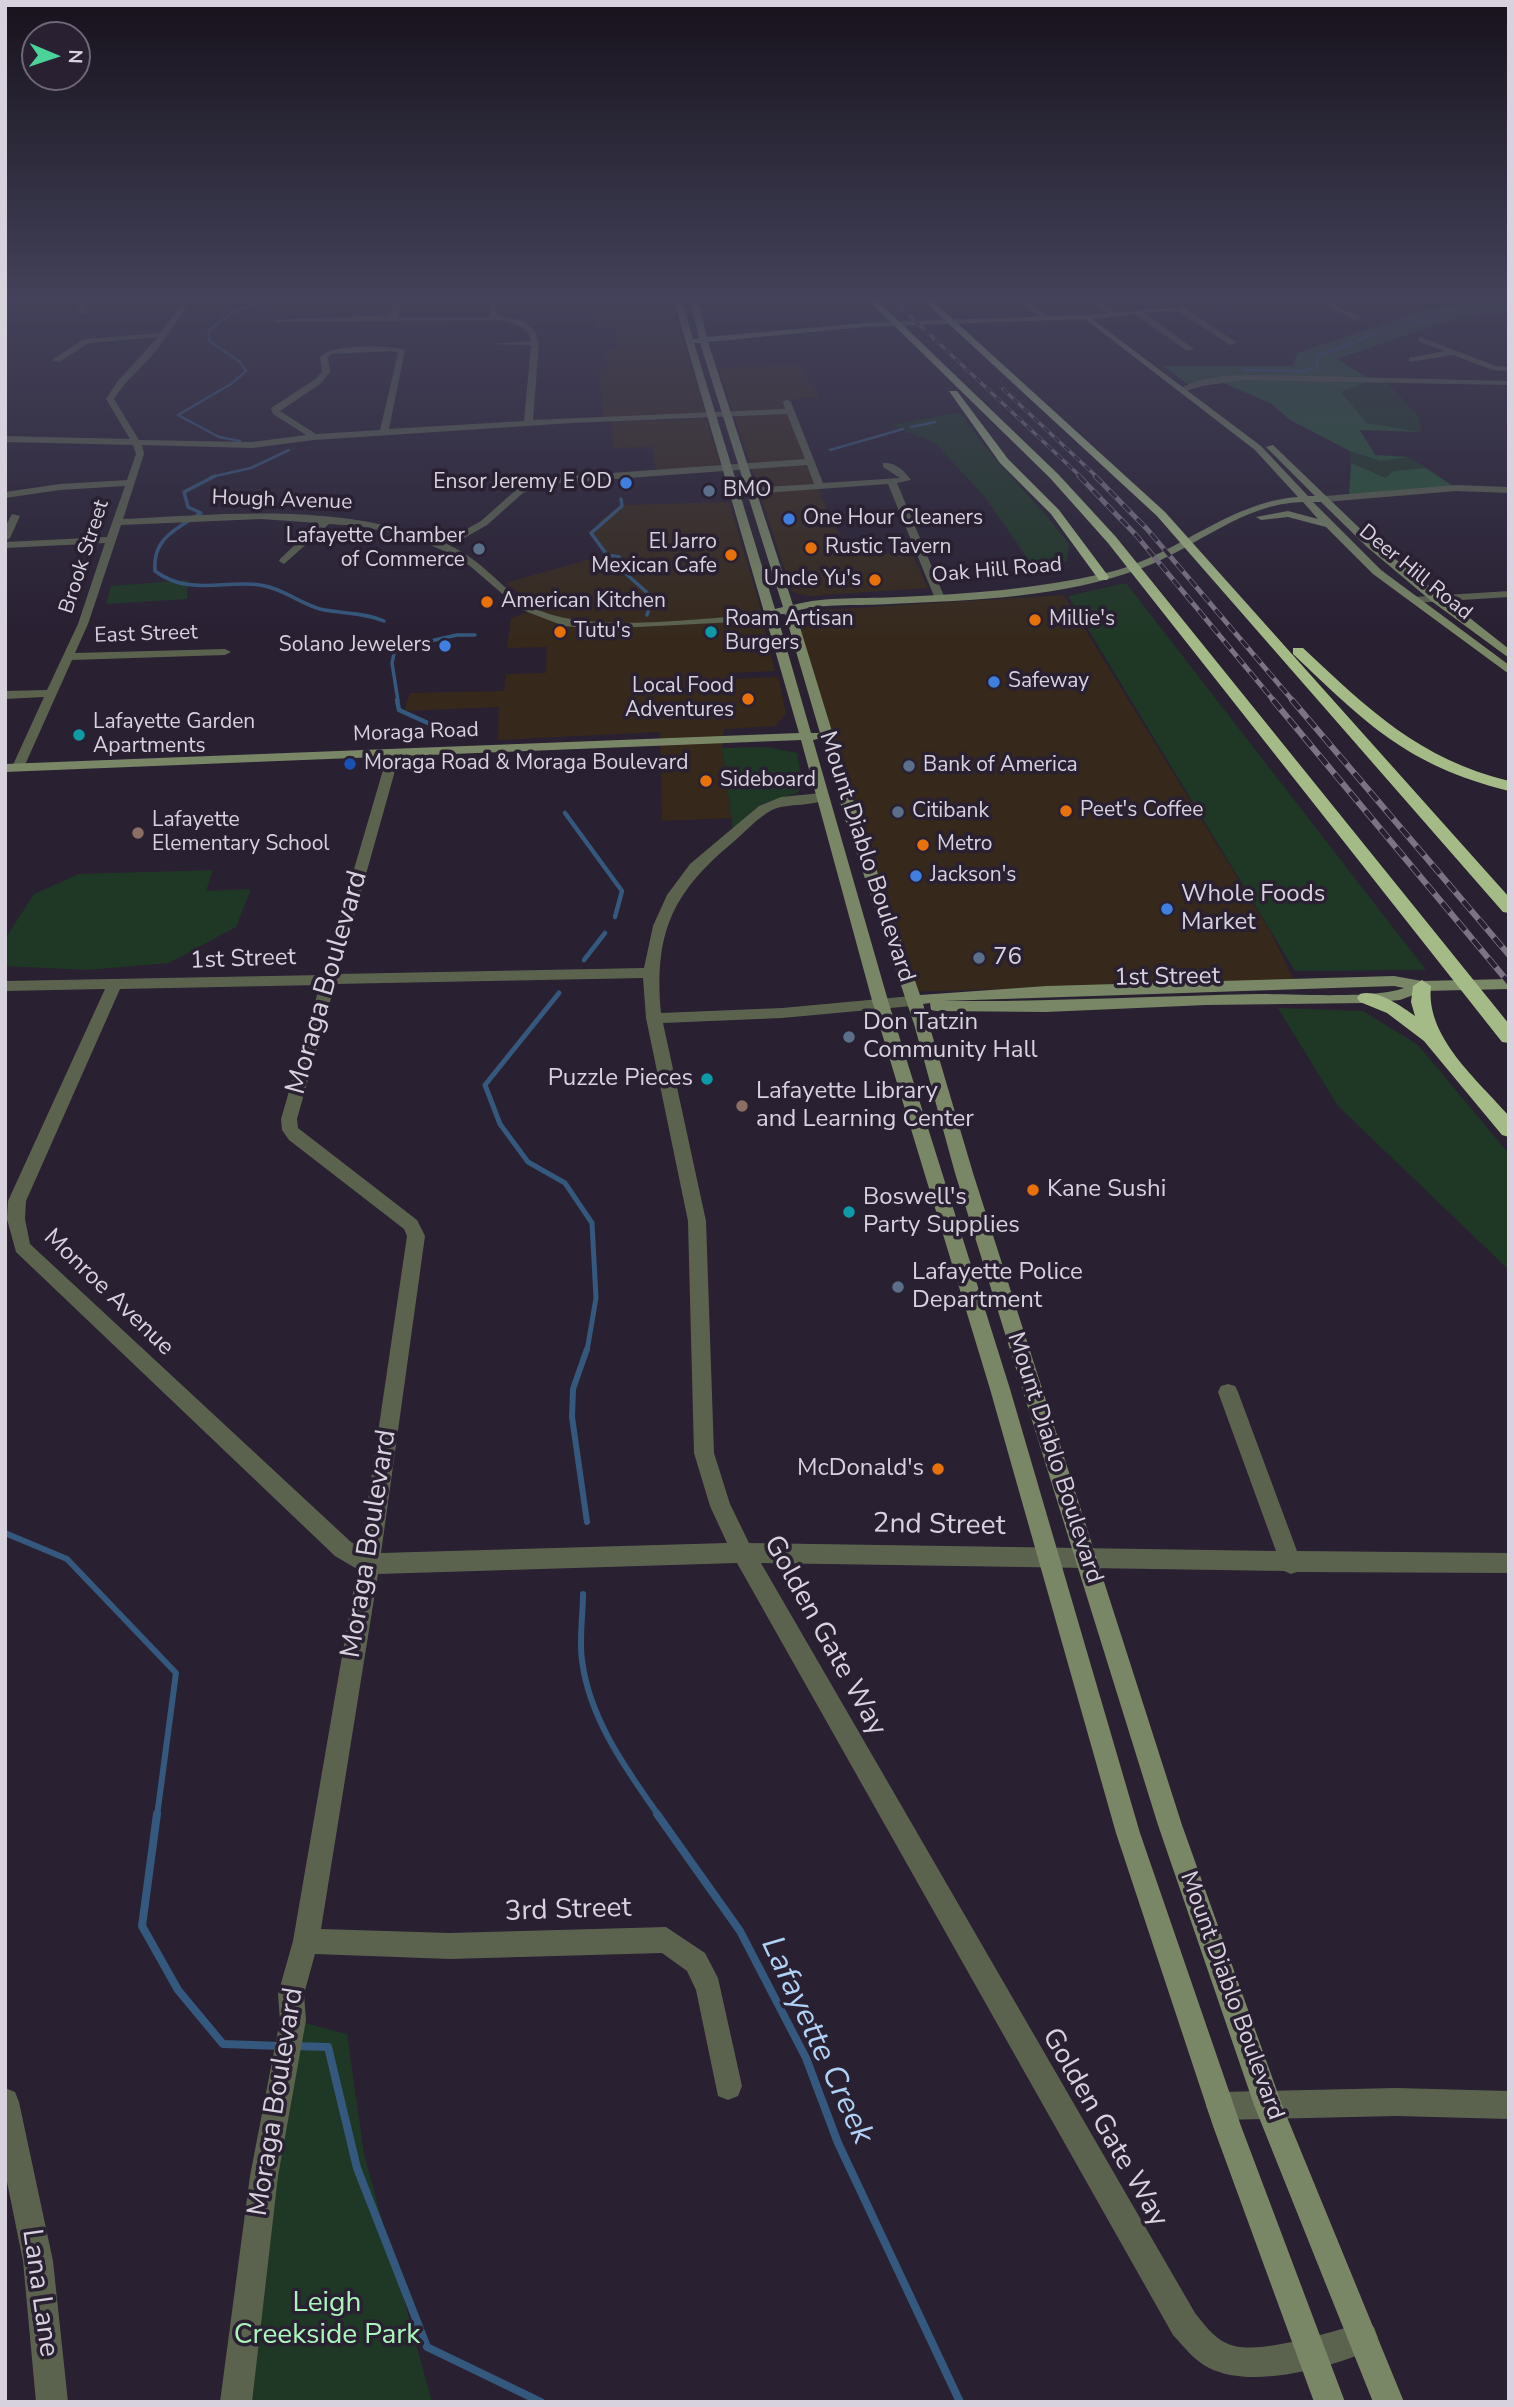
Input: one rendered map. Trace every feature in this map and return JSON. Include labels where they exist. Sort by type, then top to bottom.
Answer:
[{"type":"highway","points":[[967,413],[1004,461],[1055,513],[1102,577]]},
{"type":"highway","points":[[989,413],[1046,468],[1112,540],[1506,1034]]},
{"type":"highway","points":[[1053,413],[1161,514],[1509,908]]},
{"type":"highway","points":[[1212,570],[1398,742],[1443,767],[1509,786]]},
{"type":"highway","points":[[1422,986],[1420,1002],[1431,1036]]},
{"type":"highway","points":[[1366,998],[1393,1009],[1431,1036],[1509,1130]]},
{"type":"main road","points":[[721,413],[727,414]]},
{"type":"main road","name":"Deer Hill Road","points":[[1216,413],[1258,449],[1329,526],[1377,572],[1509,671]]},
{"type":"main road","name":"Deer Hill Road","points":[[1222,413],[1272,448],[1371,545],[1434,598],[1509,654]]},
{"type":"main road","name":"Mount Diablo Boulevard","points":[[727,414],[1170,1825],[1268,2105],[1389,2402]]},
{"type":"main road","points":[[712,415],[720,419],[726,430],[733,433]]},
{"type":"main road","name":"Mount Diablo Boulevard","points":[[712,415],[881,1004],[1050,1558],[1128,1833],[1220,2106],[1330,2402]]},
{"type":"main road","name":"Oak Hill Road","points":[[771,614],[788,609],[1041,589],[1102,577],[1158,559],[1216,527],[1228,517],[1252,508],[1325,499]]},
{"type":"main road","name":"Oak Hill Road","points":[[1216,527],[1308,502]]},
{"type":"main road","points":[[1254,518],[1288,514],[1329,526]]},
{"type":"main road","name":"Moraga Road","points":[[11,767],[828,735]]},
{"type":"main road","name":"1st Street","points":[[912,1001],[942,996],[1394,981],[1422,986],[1509,984]]},
{"type":"main road","name":"1st Street","points":[[912,1001],[944,1008],[1366,998],[1400,995],[1422,986]]},
{"type":"main road","points":[[1076,1004],[1086,997],[1102,996],[1116,990]]},
{"type":"street","points":[[115,413],[139,449]]},
{"type":"street","points":[[278,413],[314,437]]},
{"type":"street","points":[[384,432],[388,413]]},
{"type":"street","points":[[528,424],[529,413]]},
{"type":"street","points":[[5,439],[139,449],[162,444],[267,444],[314,437],[384,432],[741,413]]},
{"type":"street","points":[[791,413],[807,448],[808,462],[820,486]]},
{"type":"street","name":"Brook Street","points":[[11,767],[51,694],[93,596],[139,449]]},
{"type":"street","points":[[443,546],[494,517],[520,491],[543,481],[808,462]]},
{"type":"street","points":[[750,491],[906,480],[901,472],[886,465]]},
{"type":"street","points":[[891,481],[939,596]]},
{"type":"street","points":[[5,495],[60,487],[130,483]]},
{"type":"street","name":"Oak Hill Road","points":[[1325,499],[1456,488],[1509,490]]},
{"type":"street","points":[[5,538],[15,516]]},
{"type":"street","name":"Hough Avenue","points":[[116,522],[213,517],[328,519],[398,531],[443,546],[474,564],[524,607],[564,623],[598,626],[756,618],[771,614]]},
{"type":"street","points":[[284,561],[328,519]]},
{"type":"street","points":[[5,545],[109,540]]},
{"type":"street","points":[[1414,600],[1509,594]]},
{"type":"street","name":"East Street","points":[[68,657],[225,652]]},
{"type":"street","points":[[5,695],[51,694]]},
{"type":"street","name":"Moraga Boulevard","points":[[236,2402],[264,2176],[292,2023],[291,1994],[306,1941],[369,1564],[416,1236],[411,1225],[290,1130],[289,1119],[394,753]]},
{"type":"street","name":"Golden Gate Way","points":[[822,797],[781,801],[764,809],[695,867],[674,895],[660,926],[650,973],[654,1018],[697,1221],[705,1453],[720,1506],[743,1553],[1184,2325],[1202,2345],[1222,2358],[1245,2363],[1363,2338]]},
{"type":"street","name":"1st Street","points":[[5,986],[114,986],[650,973]]},
{"type":"street","name":"Monroe Avenue","points":[[114,986],[17,1201],[16,1219],[22,1247],[343,1549],[369,1564]]},
{"type":"street","name":"1st Street","points":[[654,1018],[782,1013],[912,1001]]},
{"type":"street","points":[[1228,1392],[1291,1564]]},
{"type":"street","name":"2nd Street","points":[[369,1564],[564,1554],[743,1553],[1291,1564],[1509,1563]]},
{"type":"street","name":"3rd Street","points":[[306,1941],[450,1946],[666,1940],[695,1962],[709,1987],[728,2086]]},
{"type":"street","name":"Lana Lane","points":[[5,2102],[38,2262],[52,2402]]},
{"type":"street","points":[[1220,2106],[1396,2102],[1509,2105]]},
{"type":"shaded area","points":[[603,413],[707,414],[603,418]]},
{"type":"shaded area","points":[[734,413],[790,413],[804,449],[805,461],[849,556],[911,552],[928,588],[809,596],[792,592]]},
{"type":"shaded area","points":[[707,421],[720,464],[717,466],[656,471],[652,447],[613,448],[611,422]]},
{"type":"shaded area","points":[[729,502],[758,599],[775,671],[729,673],[728,679],[778,677],[786,713],[776,726],[724,729],[722,748],[731,818],[662,821],[660,732],[498,740],[499,707],[404,711],[410,693],[504,691],[506,674],[546,673],[547,647],[507,648],[511,618],[539,608],[506,583],[605,555],[592,535],[600,521],[621,505]]},
{"type":"shaded area","points":[[1064,595],[1270,931],[1294,980],[905,992],[796,618],[807,611]]},
{"type":"green space","points":[[961,413],[985,447],[1069,544],[1067,561],[1039,575],[985,497],[935,443],[891,425]]},
{"type":"green space","points":[[1282,413],[1359,413],[1367,423],[1422,432],[1360,430],[1375,455],[1409,457],[1380,461],[1350,451],[1290,420]]},
{"type":"green space","points":[[1359,413],[1416,413],[1422,432],[1367,423]]},
{"type":"green space","points":[[1350,451],[1380,461],[1409,457],[1426,468],[1393,471],[1386,478],[1351,463]]},
{"type":"green space","points":[[1351,463],[1386,478],[1393,471],[1426,468],[1456,488],[1349,497]]},
{"type":"green space","points":[[188,580],[187,599],[106,604],[111,586]]},
{"type":"green space","points":[[1126,583],[1426,970],[1295,971],[1068,596]]},
{"type":"green space","points":[[766,747],[797,753],[803,786],[797,793],[761,804],[733,831],[722,748]]},
{"type":"green space","points":[[213,870],[206,891],[251,889],[236,927],[169,963],[87,970],[5,966],[5,939],[34,894],[79,874]]},
{"type":"green space","points":[[1278,1008],[1363,1011],[1418,1045],[1509,1154],[1509,1270],[1338,1106]]},
{"type":"green space","name":"Leigh Creekside Park","points":[[293,2020],[347,2034],[364,2154],[432,2402],[236,2402]]},
{"type":"waterway","name":"Lafayette Creek","points":[[181,413],[178,415],[219,437],[240,441]]},
{"type":"waterway","points":[[911,427],[935,422]]},
{"type":"waterway","points":[[830,450],[903,429]]},
{"type":"waterway","name":"Lafayette Creek","points":[[215,476],[251,468],[289,450]]},
{"type":"waterway","name":"Lafayette Creek","points":[[215,476],[184,492],[188,507],[201,513],[162,542],[155,560],[155,571],[167,579],[193,585],[260,585],[320,609],[384,621]]},
{"type":"waterway","points":[[621,499],[622,506],[591,533],[607,555],[619,557],[625,563],[623,571],[653,598],[647,615]]},
{"type":"waterway","points":[[398,701],[392,663],[395,649],[457,635],[475,635]]},
{"type":"waterway","name":"Lafayette Creek","points":[[397,700],[399,710],[439,728]]},
{"type":"waterway","name":"Lafayette Creek","points":[[565,813],[622,891],[615,917]]},
{"type":"waterway","name":"Lafayette Creek","points":[[584,960],[605,933]]},
{"type":"waterway","name":"Lafayette Creek","points":[[559,993],[485,1085],[500,1124],[528,1162],[565,1183],[592,1223],[596,1298],[587,1351]]},
{"type":"waterway","name":"Lafayette Creek","points":[[587,1349],[573,1389],[572,1417],[587,1522]]},
{"type":"waterway","points":[[5,1533],[67,1559],[176,1673],[157,1816]]},
{"type":"waterway","name":"Lafayette Creek","points":[[583,1594],[581,1652],[592,1702],[611,1742],[659,1816]]},
{"type":"waterway","points":[[157,1814],[142,1926],[178,1990],[223,2044],[282,2046]]},
{"type":"waterway","name":"Lafayette Creek","points":[[657,1814],[740,1931],[806,2058],[838,2143],[960,2402]]},
{"type":"waterway","points":[[295,2046],[328,2047],[357,2168],[427,2347],[541,2402]]},
{"type":"railway","points":[[1013,413],[1081,477]]},
{"type":"railway","points":[[1029,413],[1097,477]]},
{"type":"railway","points":[[1079,476],[1136,535],[1274,701]]},
{"type":"railway","points":[[1095,476],[1147,529],[1293,701]]},
{"type":"railway","points":[[1273,700],[1509,983]]},
{"type":"railway","points":[[1292,700],[1509,955]]},
{"type":"place","name":"Ensor Jeremy E OD","points":[[626,483]]},
{"type":"place","name":"BMO","points":[[709,491]]},
{"type":"place","name":"One Hour Cleaners","points":[[789,519]]},
{"type":"place","name":"Rustic Tavern","points":[[811,548]]},
{"type":"place","name":"Lafayette Chamber of Commerce","points":[[479,549]]},
{"type":"place","name":"El Jarro Mexican Cafe","points":[[731,555]]},
{"type":"place","name":"Uncle Yu's","points":[[875,580]]},
{"type":"place","name":"American Kitchen","points":[[487,602]]},
{"type":"place","name":"Millie's","points":[[1035,620]]},
{"type":"place","name":"Tutu's","points":[[560,632]]},
{"type":"place","name":"Roam Artisan Burgers","points":[[711,632]]},
{"type":"place","name":"Solano Jewelers","points":[[445,646]]},
{"type":"place","name":"Safeway","points":[[994,682]]},
{"type":"place","name":"Local Food Adventures","points":[[748,699]]},
{"type":"place","name":"Lafayette Garden Apartments","points":[[79,735]]},
{"type":"place","name":"Moraga Road & Moraga Boulevard","points":[[350,764]]},
{"type":"place","name":"Bank of America","points":[[909,766]]},
{"type":"place","name":"Sideboard","points":[[706,781]]},
{"type":"place","name":"Peet's Coffee","points":[[1066,811]]},
{"type":"place","name":"Citibank","points":[[898,812]]},
{"type":"place","name":"Lafayette Elementary School","points":[[138,833]]},
{"type":"place","name":"Metro","points":[[923,845]]},
{"type":"place","name":"Jackson's","points":[[916,876]]},
{"type":"place","name":"Whole Foods Market","points":[[1167,909]]},
{"type":"place","name":"76","points":[[979,958]]},
{"type":"place","name":"Don Tatzin Community Hall","points":[[849,1037]]},
{"type":"place","name":"Puzzle Pieces","points":[[707,1079]]},
{"type":"place","name":"Lafayette Library and Learning Center","points":[[742,1106]]},
{"type":"place","name":"Kane Sushi","points":[[1033,1190]]},
{"type":"place","name":"Boswell's Party Supplies","points":[[849,1212]]},
{"type":"place","name":"Lafayette Police Department","points":[[898,1287]]},
{"type":"place","name":"McDonald's","points":[[938,1469]]}]
